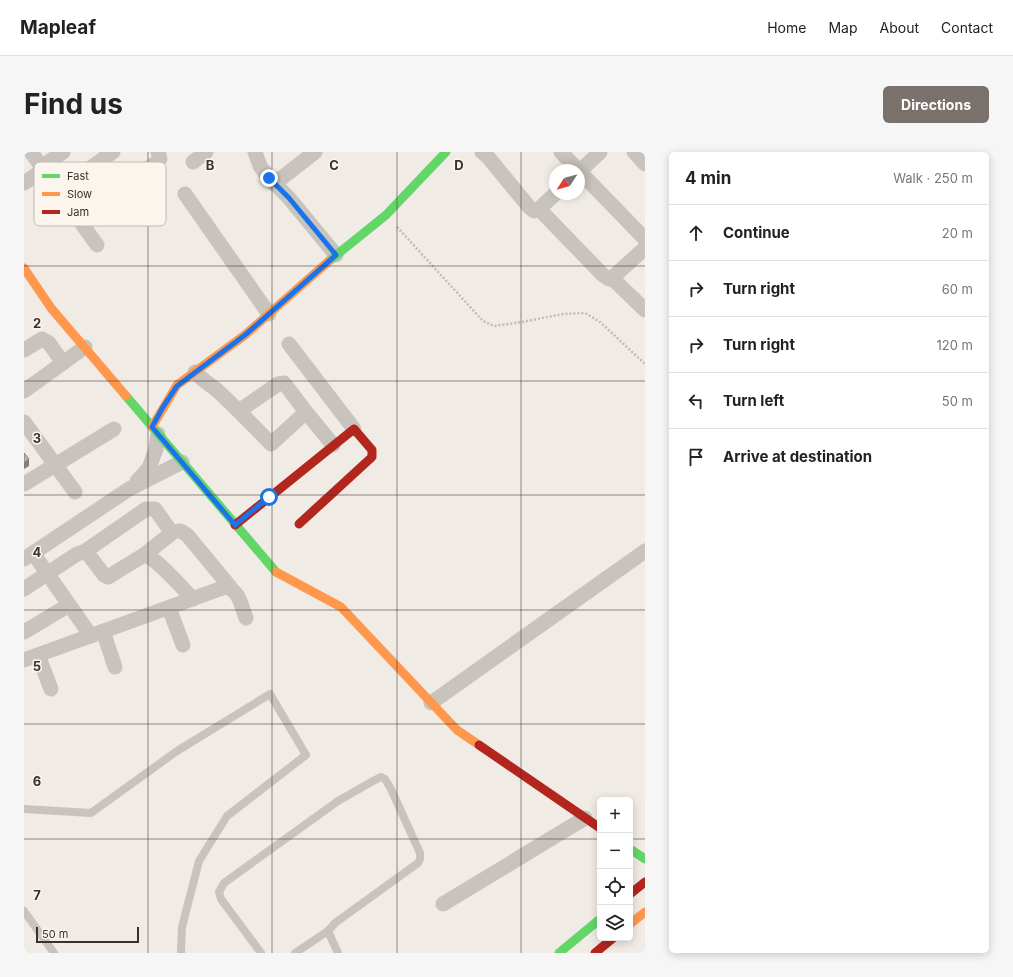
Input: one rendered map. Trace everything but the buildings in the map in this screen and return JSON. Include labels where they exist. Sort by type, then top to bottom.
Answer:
[{"type":"street","points":[[31,152],[38,162]]},
{"type":"street","points":[[50,162],[64,152]]},
{"type":"street","points":[[99,162],[113,152]]},
{"type":"street","points":[[157,162],[160,159],[158,152]]},
{"type":"street","points":[[193,162],[206,152]]},
{"type":"street","points":[[255,152],[260,166],[274,184],[289,198],[336,255]]},
{"type":"street","points":[[274,184],[315,152]]},
{"type":"street","points":[[129,489],[149,468],[156,449],[155,431],[163,407],[177,386],[245,335],[336,255],[386,215],[446,152]]},
{"type":"street","points":[[482,152],[488,156],[529,207],[534,211],[539,209],[549,200]]},
{"type":"street","points":[[561,152],[572,164]]},
{"type":"street","points":[[585,166],[600,152]]},
{"type":"street","points":[[634,152],[645,164]]},
{"type":"street","points":[[24,183],[34,175]]},
{"type":"street","points":[[585,177],[645,239]]},
{"type":"street","points":[[185,194],[269,314]]},
{"type":"street","points":[[539,209],[603,275],[612,278],[645,310]]},
{"type":"street","points":[[83,226],[97,245]]},
{"type":"street","points":[[612,278],[645,248]]},
{"type":"street","points":[[24,268],[51,308],[274,571],[340,607],[457,730],[597,826]]},
{"type":"street","points":[[24,350],[42,339],[49,343],[63,363]]},
{"type":"street","points":[[289,344],[354,429],[372,450],[372,457],[299,524]]},
{"type":"street","points":[[24,391],[85,347]]},
{"type":"street","points":[[195,372],[201,379],[212,386],[239,410],[271,444],[306,412]]},
{"type":"street","points":[[239,410],[278,384],[284,383],[332,445]]},
{"type":"street","points":[[24,422],[75,492]]},
{"type":"street","points":[[24,484],[114,429]]},
{"type":"street","points":[[235,525],[332,445],[354,429]]},
{"type":"street","points":[[115,667],[97,634],[69,605],[48,574],[26,557],[129,489],[182,462]]},
{"type":"street","points":[[24,589],[77,554],[84,552],[146,509],[155,509],[172,533]]},
{"type":"street","points":[[84,552],[88,554],[104,575],[108,577],[144,555],[172,533],[177,530],[182,531],[188,536],[236,593],[246,618]]},
{"type":"street","points":[[431,703],[645,551]]},
{"type":"street","points":[[144,555],[149,556],[156,561],[193,599]]},
{"type":"street","points":[[51,689],[31,658],[193,599],[225,588],[231,588]]},
{"type":"street","points":[[24,632],[69,605]]},
{"type":"street","points":[[169,608],[183,645]]},
{"type":"street","points":[[443,904],[586,818]]},
{"type":"street","points":[[633,851],[645,859]]},
{"type":"street","points":[[633,892],[645,882]]},
{"type":"street","points":[[633,922],[645,912]]},
{"type":"street","points":[[559,953],[597,921]]},
{"type":"street","points":[[595,953],[609,941]]},
{"type":"lane","points":[[24,809],[91,813],[177,752],[270,694],[306,755],[227,816],[199,861],[182,927],[181,953]]},
{"type":"lane","points":[[261,953],[221,899],[219,892],[224,883],[338,801],[381,777],[385,779],[420,853],[418,863],[335,923],[328,931],[295,953]]},
{"type":"lane","points":[[24,911],[54,953]]},
{"type":"lane","points":[[328,931],[338,953]]},
{"type":"path","points":[[386,215],[483,321],[494,326],[563,314],[585,313],[600,322],[645,364]]},
{"type":"traffic: fast","points":[[329,261],[386,215],[446,152]]},
{"type":"traffic: fast","points":[[126,396],[276,572]]},
{"type":"traffic: fast","points":[[633,851],[645,859]]},
{"type":"traffic: fast","points":[[559,953],[597,921]]},
{"type":"traffic: slow","points":[[152,427],[177,385],[245,335],[329,261]]},
{"type":"traffic: slow","points":[[24,268],[51,308],[126,396]]},
{"type":"traffic: slow","points":[[276,572],[341,607],[457,730],[479,745]]},
{"type":"traffic: slow","points":[[633,922],[645,912]]},
{"type":"traffic: jam","points":[[235,525],[354,429],[372,450],[372,457],[299,524]]},
{"type":"traffic: jam","points":[[479,745],[597,826]]},
{"type":"traffic: jam","points":[[633,892],[645,882]]},
{"type":"traffic: jam","points":[[595,953],[609,941]]},
{"type":"route","points":[[269,178],[289,198],[336,255],[245,335],[177,386],[152,427],[235,525],[269,497]]}]
